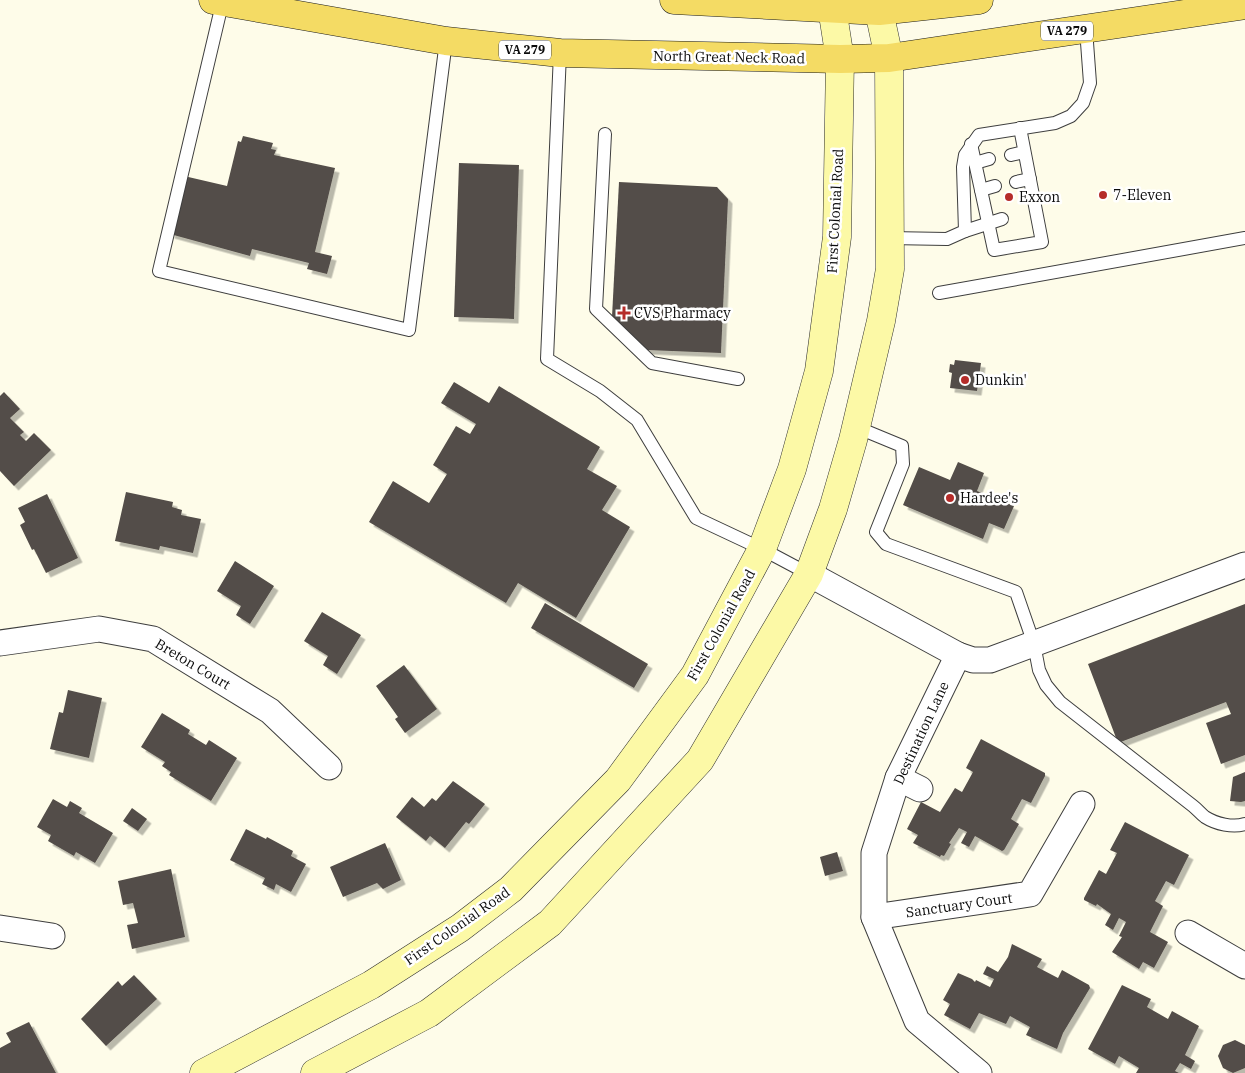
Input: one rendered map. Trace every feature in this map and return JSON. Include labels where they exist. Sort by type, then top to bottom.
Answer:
[{"type":"main road","points":[[674,0],[878,5],[979,0]]},
{"type":"main road","name":"North Great Neck Road","points":[[220,1],[446,41],[560,54],[840,59],[889,58],[1245,5]]},
{"type":"main road","name":"First Colonial Road","points":[[204,1073],[371,985],[460,928],[511,889],[618,780],[695,675],[762,549],[792,469],[819,371],[837,237],[840,59],[832,4]]},
{"type":"main road","points":[[315,1073],[429,1013],[550,923],[700,760],[809,574],[833,509],[856,427],[881,321],[890,269],[889,58],[878,5]]},
{"type":"street","points":[[809,574],[958,655],[973,660],[990,660],[1245,566]]},
{"type":"street","name":"Breton Court","points":[[0,644],[99,629],[153,639],[270,711],[329,767]]},
{"type":"street","name":"Destination Lane","points":[[958,655],[898,778],[874,853],[874,917],[917,1021],[979,1073]]},
{"type":"street","points":[[898,778],[920,789]]},
{"type":"street","name":"Sanctuary Court","points":[[874,917],[1030,894],[1082,804]]},
{"type":"street","points":[[0,928],[52,936]]},
{"type":"street","points":[[1188,933],[1245,966]]},
{"type":"lane","points":[[220,1],[159,271],[409,330],[446,41]]},
{"type":"lane","points":[[965,231],[964,155],[979,134],[1055,123],[1071,116],[1083,103],[1090,83],[1086,29]]},
{"type":"lane","points":[[560,54],[547,359],[600,391],[637,420],[696,518],[762,549],[809,574]]},
{"type":"lane","points":[[971,144],[994,250],[1042,242],[1029,213],[1030,179],[1020,128]]},
{"type":"lane","points":[[605,134],[596,309],[652,363],[738,379]]},
{"type":"lane","points":[[1011,155],[1024,152]]},
{"type":"lane","points":[[975,163],[989,160]]},
{"type":"lane","points":[[1016,182],[1030,179]]},
{"type":"lane","points":[[981,190],[995,186]]},
{"type":"lane","points":[[889,238],[947,239],[1002,219]]},
{"type":"lane","points":[[940,293],[1245,238]]},
{"type":"lane","points":[[856,427],[902,446],[903,464],[876,532],[886,544],[1016,592],[1034,644],[1039,670],[1046,685],[1060,702],[1205,817],[1224,825],[1245,824]]},
{"type":"building","points":[[243,136],[273,143],[271,149],[276,150],[274,155],[335,168],[315,252],[332,256],[327,274],[307,269],[309,263],[252,249],[250,256],[170,234],[184,176],[227,186],[238,141],[241,142]]},
{"type":"building","points":[[459,163],[519,165],[514,319],[454,317]]},
{"type":"building","name":"CVS Pharmacy","points":[[619,182],[717,187],[728,199],[721,353],[647,350],[612,317]]},
{"type":"building","name":"Dunkin'","points":[[955,360],[981,363],[977,391],[950,388],[952,373],[949,372],[950,364],[954,365]]},
{"type":"building","points":[[454,382],[489,403],[499,386],[600,447],[587,469],[617,486],[602,510],[630,527],[576,618],[518,583],[506,603],[369,522],[393,481],[429,503],[447,474],[433,465],[456,426],[470,434],[476,424],[441,403]]},
{"type":"building","points":[[4,392],[20,409],[10,418],[24,432],[20,435],[26,441],[34,433],[51,450],[14,486],[0,471],[0,396]]},
{"type":"building","name":"Hardee's","points":[[958,462],[984,473],[977,491],[1014,506],[1004,529],[989,523],[983,539],[903,505],[919,467],[950,480]]},
{"type":"building","points":[[126,492],[173,502],[172,507],[182,510],[181,515],[201,519],[193,553],[160,546],[159,550],[115,541]]},
{"type":"building","points":[[47,494],[78,558],[46,573],[20,525],[25,522],[18,508]]},
{"type":"building","points":[[235,561],[274,586],[250,624],[236,615],[241,606],[217,591]]},
{"type":"building","points":[[545,603],[648,664],[634,688],[531,628]]},
{"type":"building","points":[[1245,604],[1245,755],[1221,764],[1206,723],[1231,714],[1226,702],[1118,743],[1088,664]]},
{"type":"building","points":[[322,612],[361,635],[337,674],[323,665],[328,656],[304,641]]},
{"type":"building","points":[[404,665],[437,709],[405,733],[395,719],[398,717],[376,686]]},
{"type":"building","points":[[68,690],[102,698],[89,758],[50,749],[59,712],[63,713]]},
{"type":"building","points":[[162,713],[190,730],[188,734],[206,745],[209,740],[237,758],[211,801],[169,775],[171,772],[162,766],[165,762],[141,747]]},
{"type":"building","points":[[981,739],[1045,773],[1045,776],[1031,803],[1022,799],[1011,819],[1019,824],[1004,850],[1002,851],[975,836],[969,847],[961,843],[967,832],[959,828],[949,843],[951,844],[944,856],[941,855],[940,857],[913,843],[918,835],[907,829],[921,802],[940,812],[955,788],[962,792],[973,772],[966,768]]},
{"type":"building","points":[[1245,772],[1245,801],[1230,801],[1233,777]]},
{"type":"building","points":[[453,781],[485,804],[469,824],[466,822],[445,848],[430,836],[426,841],[396,817],[412,797],[424,807],[432,798],[436,801]]},
{"type":"building","points":[[53,799],[67,807],[70,801],[82,808],[79,813],[113,833],[95,863],[76,852],[74,856],[48,841],[51,835],[37,827]]},
{"type":"building","points":[[132,808],[147,819],[138,831],[123,821]]},
{"type":"building","points":[[1125,822],[1189,855],[1174,885],[1166,881],[1155,901],[1163,906],[1150,932],[1168,942],[1154,968],[1143,962],[1139,969],[1112,952],[1122,937],[1119,936],[1126,922],[1119,918],[1113,930],[1105,925],[1111,914],[1097,904],[1096,906],[1084,900],[1099,870],[1106,874],[1117,853],[1110,850]]},
{"type":"building","points":[[246,829],[266,839],[267,837],[293,851],[291,856],[306,864],[291,892],[276,884],[274,890],[262,884],[265,878],[230,860]]},
{"type":"building","points":[[385,843],[401,880],[383,889],[377,883],[343,897],[330,867]]},
{"type":"building","points":[[837,852],[843,871],[825,876],[820,857]]},
{"type":"building","points":[[171,869],[185,937],[132,949],[127,925],[138,923],[133,903],[123,905],[118,881]]},
{"type":"building","points":[[1012,944],[1042,959],[1037,967],[1058,978],[1062,970],[1089,985],[1090,988],[1063,1033],[1057,1049],[1026,1035],[1030,1027],[1010,1016],[1006,1024],[979,1013],[970,1029],[944,1015],[950,1004],[943,1000],[958,973],[990,987],[994,979],[983,974],[987,966],[998,972],[1008,957]]},
{"type":"building","points":[[134,975],[157,999],[106,1046],[81,1019],[118,981],[122,986]]},
{"type":"building","points":[[1122,985],[1151,999],[1147,1007],[1168,1019],[1172,1011],[1199,1026],[1185,1055],[1195,1061],[1191,1069],[1180,1063],[1175,1071],[1179,1073],[1136,1073],[1139,1068],[1119,1056],[1115,1064],[1088,1049]]},
{"type":"building","points":[[29,1022],[56,1073],[0,1073],[0,1048],[11,1042],[6,1033]]},
{"type":"building","points":[[1235,1040],[1245,1045],[1245,1068],[1233,1073],[1223,1068],[1218,1056],[1223,1045]]},
{"type":"place","name":"7-Eleven","points":[[1103,195]]},
{"type":"place","name":"Exxon","points":[[1009,197]]},
{"type":"place","name":"CVS Pharmacy","points":[[624,313]]},
{"type":"place","name":"Dunkin'","points":[[965,380]]},
{"type":"place","name":"Hardee's","points":[[950,498]]}]
